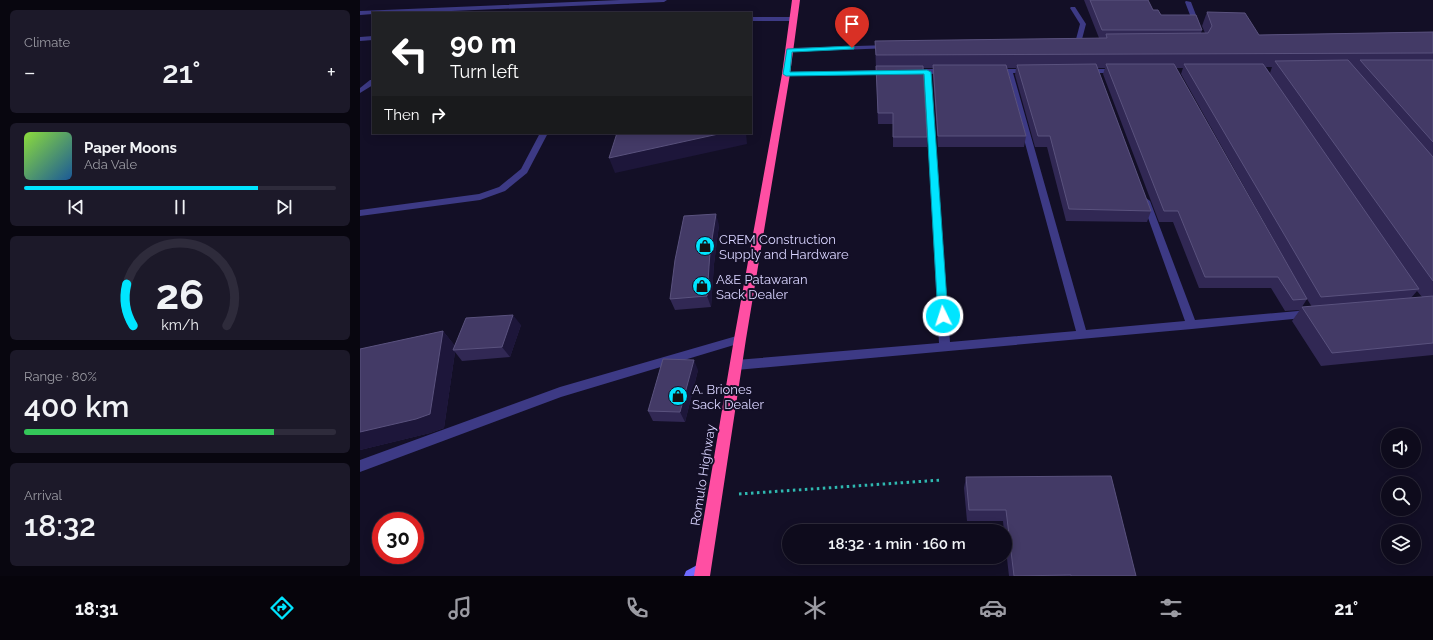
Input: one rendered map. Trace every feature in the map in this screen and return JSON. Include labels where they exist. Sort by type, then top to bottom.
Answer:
[{"type":"highway","name":"Romulo Highway","points":[[698,574],[715,496],[740,339],[786,74],[792,19],[796,0]]},
{"type":"street","points":[[383,12],[664,0]]},
{"type":"street","points":[[1188,2],[1201,34]]},
{"type":"street","points":[[1071,43],[1082,43],[1084,26],[1083,21],[1073,8]]},
{"type":"street","points":[[360,13],[372,12]]},
{"type":"street","points":[[752,19],[792,19]]},
{"type":"street","points":[[360,39],[372,38]]},
{"type":"street","points":[[789,50],[899,47]]},
{"type":"street","points":[[786,74],[950,71]]},
{"type":"street","points":[[987,71],[1038,71]]},
{"type":"street","points":[[1009,71],[1082,334]]},
{"type":"street","points":[[1075,71],[1098,75],[1128,71]]},
{"type":"street","points":[[927,72],[945,346]]},
{"type":"street","points":[[360,91],[372,83]]},
{"type":"street","points":[[360,213],[480,197],[502,189],[524,171],[543,134]]},
{"type":"street","points":[[1142,190],[1192,324]]},
{"type":"street","points":[[736,365],[1192,324],[1310,311]]},
{"type":"street","points":[[360,466],[560,392],[740,339]]},
{"type":"path","points":[[715,496],[942,480]]},
{"type":"building","points":[[1090,0],[1148,0],[1153,10],[1158,10],[1161,15],[1196,15],[1202,30],[1102,30]]},
{"type":"building","points":[[1207,12],[1245,13],[1259,35],[1433,32],[1433,53],[876,55],[875,41],[1107,38],[1106,34],[1208,33],[1212,26]]},
{"type":"building","points":[[1348,60],[1433,157],[1433,281],[1275,61]]},
{"type":"building","points":[[1360,60],[1433,60],[1433,142]]},
{"type":"building","points":[[1096,64],[1151,211],[1069,209],[1050,136],[1038,136],[1017,65]]},
{"type":"building","points":[[1106,64],[1174,64],[1307,299],[1293,300],[1278,277],[1205,277],[1178,211],[1164,211]]},
{"type":"building","points":[[1184,64],[1263,64],[1419,289],[1321,297]]},
{"type":"building","points":[[933,65],[1006,65],[1026,136],[938,136]]},
{"type":"building","points":[[876,66],[923,66],[927,137],[893,137],[893,113],[878,113]]},
{"type":"building","points":[[617,134],[718,134],[609,158]]},
{"type":"building","points":[[716,214],[710,252],[707,296],[670,299],[675,260],[684,216]]},
{"type":"building","points":[[1433,296],[1433,343],[1332,353],[1302,307]]},
{"type":"building","points":[[513,315],[502,347],[453,350],[466,318]]},
{"type":"building","points":[[443,331],[430,414],[416,419],[360,432],[360,349]]},
{"type":"building","points":[[663,359],[694,360],[680,412],[648,411]]},
{"type":"building","points":[[1111,476],[1136,576],[1014,576],[1012,560],[1012,524],[1008,524],[1006,510],[969,510],[966,477]]},
{"type":"place","name":"CREM Construction Supply and Hardware","points":[[705,246]]},
{"type":"place","name":"A&E Patawaran Sack Dealer","points":[[702,286]]},
{"type":"place","name":"A. Briones Sack Dealer","points":[[678,396]]},
{"type":"route","points":[[852,48],[789,50],[786,74],[927,72],[943,316]]}]
